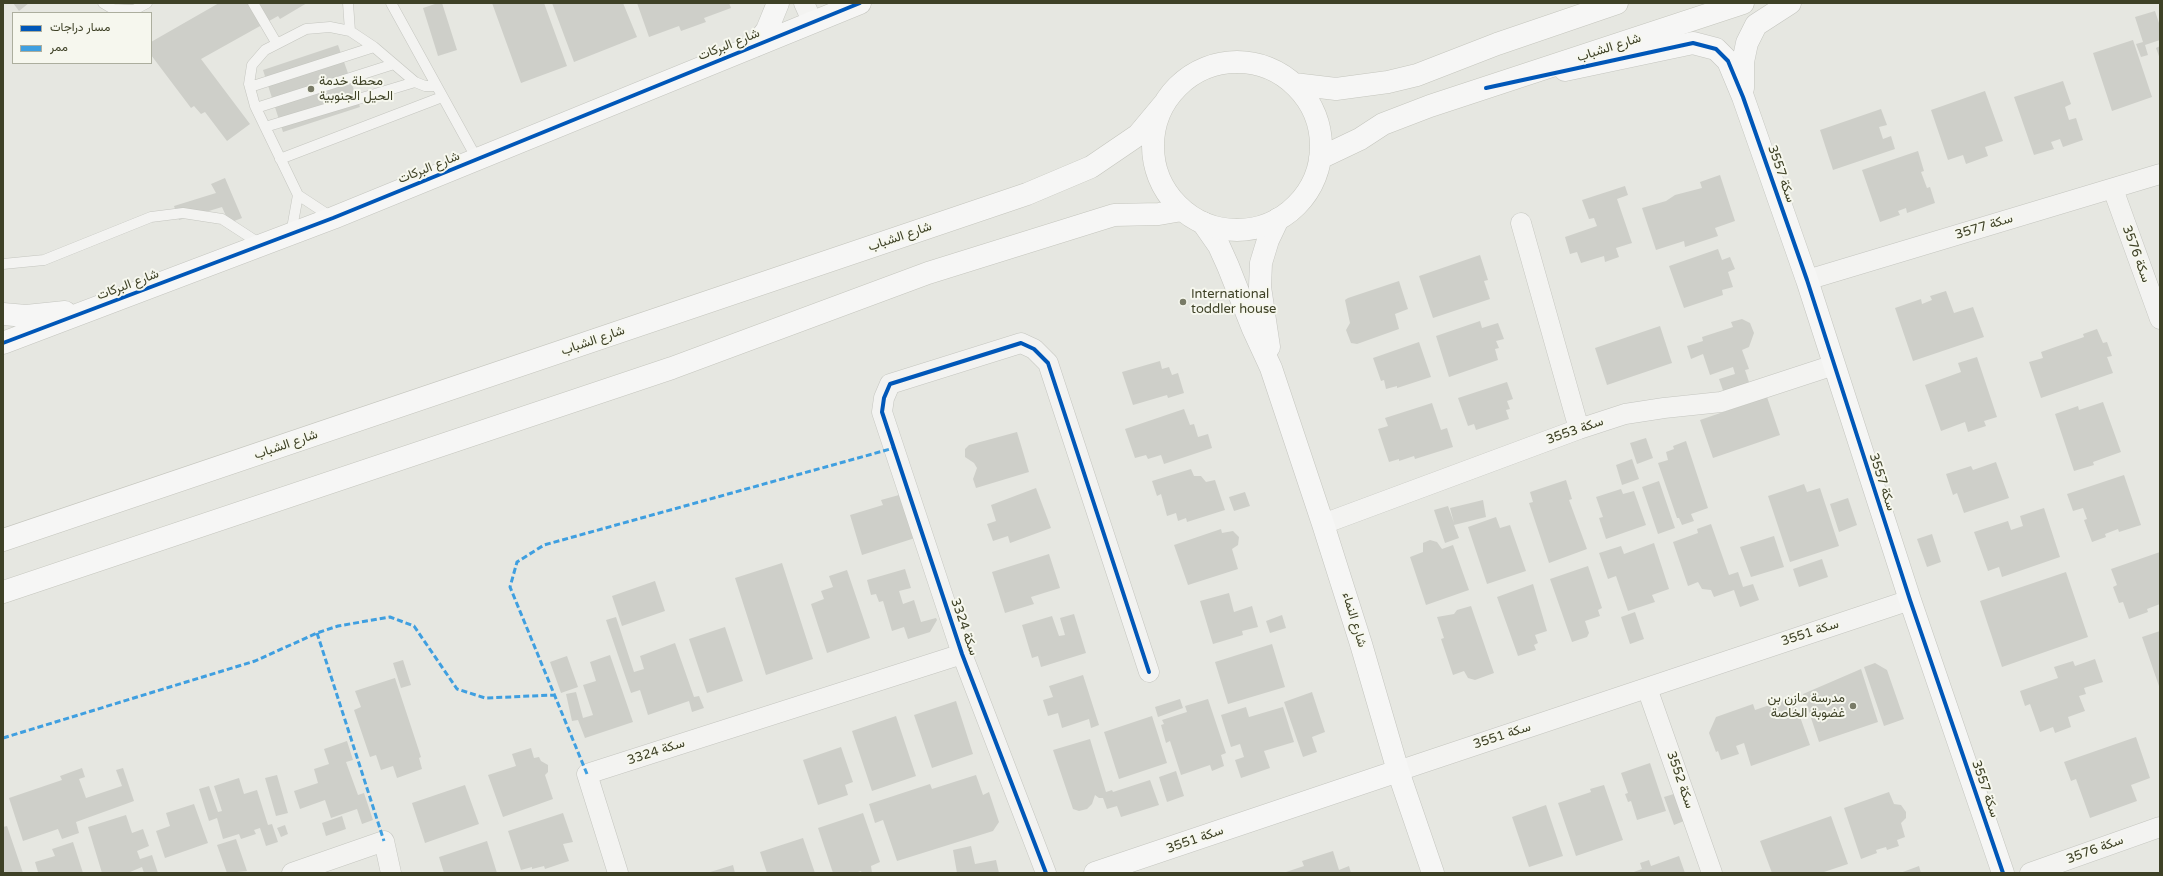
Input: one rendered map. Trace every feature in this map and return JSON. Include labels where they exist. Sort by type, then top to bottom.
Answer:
[{"type":"main road","points":[[755,46],[766,32],[778,3]]},
{"type":"main road","name":"شارع البركات","points":[[3,343],[333,218],[755,46],[808,12],[860,3]]},
{"type":"main road","points":[[1497,44],[1588,3]]},
{"type":"main road","points":[[1294,84],[1336,89],[1388,82],[1417,75],[1497,44],[1617,3]]},
{"type":"main road","name":"شارع الشباب","points":[[1320,158],[1360,139],[1383,124],[1430,106],[1743,3]]},
{"type":"main road","points":[[1743,97],[1743,62],[1747,43],[1756,25],[1790,3]]},
{"type":"main road","name":"سكة 3557","points":[[1486,88],[1659,49],[1693,43],[1716,49],[1728,61],[1743,97],[1807,280],[1910,600],[2003,873]]},
{"type":"main road","name":"شارع الشباب","points":[[3,540],[1027,194],[1092,167],[1138,135],[1171,93],[1192,75],[1211,65],[1228,62],[1245,62],[1262,65],[1279,73],[1294,84]]},
{"type":"main road","points":[[1163,105],[1155,127],[1152,150],[1157,172],[1167,193],[1182,210],[1203,223],[1221,229],[1241,230],[1260,227],[1278,219],[1294,208],[1306,193],[1315,176],[1320,158],[1319,130],[1310,105],[1294,84]]},
{"type":"main road","points":[[3,592],[672,368],[928,273],[1114,215],[1159,214],[1182,210]]},
{"type":"main road","name":"شارع النماء","points":[[1271,368],[1260,287],[1261,263],[1268,240],[1278,219]]},
{"type":"main road","name":"شارع النماء","points":[[1203,223],[1219,246],[1252,329],[1271,368],[1323,524],[1398,771],[1433,873]]},
{"type":"main road","points":[[3,314],[26,316],[92,310]]},
{"type":"main road","name":"سكة 3551","points":[[1095,873],[1139,867],[1398,771]]},
{"type":"street","name":"سكة 3577","points":[[1807,280],[2160,174]]},
{"type":"street","name":"سكة 3576","points":[[2113,189],[2160,319]]},
{"type":"street","points":[[1520,223],[1579,429]]},
{"type":"street","name":"سكة 3324","points":[[1046,873],[962,654],[882,412],[884,398],[890,384],[1021,343],[1034,348],[1048,363],[1149,672]]},
{"type":"street","name":"سكة 3553","points":[[1323,524],[1579,429],[1625,414],[1721,402],[1834,364]]},
{"type":"street","name":"سكة 3551","points":[[1398,771],[1910,600]]},
{"type":"street","name":"سكة 3324","points":[[618,873],[587,774],[962,654]]},
{"type":"street","name":"سكة 3552","points":[[1647,688],[1712,873]]},
{"type":"street","name":"سكة 3576","points":[[2030,873],[2160,827]]},
{"type":"street","points":[[292,873],[384,841],[391,873]]},
{"type":"lane","points":[[103,3],[113,9],[134,10],[147,3]]},
{"type":"lane","points":[[253,3],[277,44]]},
{"type":"lane","points":[[348,3],[350,31]]},
{"type":"lane","points":[[391,3],[477,159]]},
{"type":"lane","points":[[333,218],[298,195],[256,108],[250,87],[252,66],[265,50],[306,29],[330,27],[350,31],[374,47],[414,82],[425,86],[436,86]]},
{"type":"lane","points":[[250,87],[374,47]]},
{"type":"lane","points":[[256,108],[394,64]]},
{"type":"lane","points":[[265,126],[414,82]]},
{"type":"lane","points":[[280,159],[442,97]]},
{"type":"lane","points":[[291,234],[298,195]]},
{"type":"lane","points":[[3,264],[44,260],[151,217],[183,212],[222,219],[262,245]]},
{"type":"building","points":[[13,3],[29,3],[19,11]]},
{"type":"building","points":[[219,3],[307,3],[280,19],[278,16],[201,59],[250,124],[227,141],[205,112],[201,114],[194,106],[191,108],[152,56],[152,41]]},
{"type":"building","points":[[442,3],[457,50],[438,56],[423,8]]},
{"type":"building","points":[[492,3],[544,3],[567,66],[521,83]]},
{"type":"building","points":[[552,3],[623,3],[637,37],[574,62]]},
{"type":"building","points":[[637,3],[729,3],[731,8],[704,18],[706,22],[681,31],[679,26],[649,37]]},
{"type":"building","points":[[2155,11],[2160,26],[2160,40],[2145,45],[2148,55],[2141,57],[2136,44],[2143,42],[2135,17]]},
{"type":"building","points":[[2133,40],[2152,97],[2112,111],[2093,53]]},
{"type":"building","name":"محطة خدمة الحيل الجنوبية","points":[[338,45],[360,107],[283,132],[263,70]]},
{"type":"building","points":[[2160,46],[2160,59],[2156,48]]},
{"type":"building","points":[[2063,81],[2071,104],[2065,107],[2069,120],[2076,118],[2083,140],[2063,147],[2060,139],[2051,142],[2054,149],[2034,155],[2014,97]]},
{"type":"building","points":[[1985,91],[2003,141],[1985,147],[1988,156],[1966,164],[1963,155],[1948,160],[1931,110]]},
{"type":"building","points":[[1881,109],[1887,125],[1879,127],[1883,139],[1891,136],[1895,149],[1833,170],[1820,130]]},
{"type":"building","points":[[1918,151],[1924,171],[1921,172],[1927,188],[1930,187],[1935,203],[1907,213],[1906,208],[1898,211],[1900,215],[1880,222],[1862,170]]},
{"type":"building","points":[[1720,175],[1735,221],[1715,228],[1718,236],[1685,247],[1684,241],[1656,250],[1642,208],[1666,201],[1675,195],[1702,188],[1700,182]]},
{"type":"building","points":[[225,178],[242,218],[229,223],[222,207],[179,220],[174,206],[216,193],[211,184]]},
{"type":"building","points":[[1625,186],[1628,195],[1617,199],[1632,243],[1616,248],[1619,257],[1605,262],[1604,256],[1581,263],[1577,252],[1570,254],[1565,237],[1597,226],[1594,218],[1589,219],[1582,200]]},
{"type":"building","points":[[1718,249],[1722,260],[1730,257],[1735,269],[1728,272],[1733,287],[1722,290],[1723,295],[1684,308],[1669,266]]},
{"type":"building","points":[[1480,255],[1488,280],[1484,281],[1490,299],[1433,318],[1419,276]]},
{"type":"building","points":[[1399,281],[1408,309],[1395,314],[1399,329],[1357,344],[1351,343],[1346,330],[1350,323],[1345,300]]},
{"type":"building","points":[[1946,291],[1954,313],[1973,307],[1984,337],[1913,361],[1895,308],[1921,299],[1922,304],[1932,300],[1930,296]]},
{"type":"building","points":[[1742,319],[1750,323],[1754,333],[1749,347],[1742,350],[1749,369],[1745,370],[1751,388],[1725,396],[1719,379],[1735,374],[1733,367],[1710,375],[1703,354],[1691,359],[1687,346],[1703,341],[1702,337],[1733,327],[1731,322]]},
{"type":"building","points":[[1480,321],[1482,328],[1498,323],[1504,339],[1496,341],[1499,348],[1495,349],[1498,360],[1449,377],[1436,336]]},
{"type":"building","points":[[1660,326],[1672,363],[1607,385],[1595,348]]},
{"type":"building","points":[[2097,329],[2103,343],[2107,342],[2112,356],[2107,357],[2113,373],[2041,398],[2029,362],[2043,358],[2041,352],[2084,337],[2083,334]]},
{"type":"building","points":[[1419,342],[1431,377],[1397,388],[1397,386],[1386,389],[1384,380],[1381,381],[1373,358]]},
{"type":"building","points":[[1977,357],[1997,417],[1984,421],[1986,426],[1968,432],[1965,422],[1941,431],[1925,385],[1961,372],[1958,363]]},
{"type":"building","points":[[1160,361],[1162,369],[1169,367],[1172,375],[1178,373],[1184,393],[1168,398],[1167,395],[1133,405],[1122,372]]},
{"type":"building","points":[[1507,382],[1513,399],[1507,401],[1510,409],[1506,410],[1509,419],[1476,430],[1474,424],[1468,426],[1458,398]]},
{"type":"building","points":[[1767,397],[1780,435],[1713,458],[1700,420]]},
{"type":"building","points":[[2103,402],[2121,452],[2093,462],[2094,465],[2074,471],[2055,414],[2078,406],[2079,410]]},
{"type":"building","points":[[1432,403],[1441,430],[1447,428],[1453,447],[1415,459],[1414,456],[1399,461],[1399,459],[1389,462],[1378,429],[1388,426],[1385,418]]},
{"type":"building","points":[[1184,409],[1190,425],[1194,424],[1198,437],[1208,434],[1212,448],[1164,464],[1161,455],[1148,459],[1146,455],[1135,458],[1125,429]]},
{"type":"building","points":[[1017,432],[1029,472],[976,488],[973,479],[977,468],[974,463],[965,457],[965,449],[969,445]]},
{"type":"building","points":[[1646,438],[1653,458],[1637,464],[1630,443]]},
{"type":"building","points":[[1686,441],[1708,508],[1691,514],[1694,521],[1682,525],[1679,518],[1677,518],[1658,463],[1668,460],[1666,452],[1674,449],[1673,446]]},
{"type":"building","points":[[1632,459],[1639,479],[1622,485],[1616,465]]},
{"type":"building","points":[[1996,462],[2009,498],[1964,513],[1957,493],[1953,495],[1946,474],[1971,466],[1973,470]]},
{"type":"building","points":[[1191,469],[1194,476],[1201,476],[1206,482],[1215,480],[1225,510],[1187,522],[1186,518],[1178,521],[1176,513],[1167,516],[1161,494],[1157,496],[1152,481]]},
{"type":"building","points":[[2124,475],[2141,525],[2119,532],[2118,529],[2105,534],[2106,537],[2092,542],[2084,520],[2087,519],[2083,508],[2073,511],[2067,494]]},
{"type":"building","points":[[1566,480],[1572,499],[1569,500],[1587,549],[1549,563],[1529,503],[1533,502],[1530,492]]},
{"type":"building","points":[[1659,481],[1675,528],[1658,534],[1642,487]]},
{"type":"building","points":[[1804,484],[1807,492],[1820,488],[1839,546],[1790,562],[1768,496]]},
{"type":"building","points":[[1036,488],[1051,528],[1010,543],[1008,536],[993,541],[987,524],[996,521],[991,505]]},
{"type":"building","points":[[1621,489],[1623,494],[1634,491],[1646,525],[1606,539],[1599,518],[1603,517],[1596,497]]},
{"type":"building","points":[[1245,492],[1250,506],[1234,511],[1229,497]]},
{"type":"building","points":[[899,495],[915,538],[862,555],[850,515],[883,505],[881,500]]},
{"type":"building","points":[[1848,498],[1857,525],[1839,532],[1830,504]]},
{"type":"building","points":[[1483,500],[1486,517],[1454,525],[1459,538],[1445,543],[1434,510],[1448,506],[1454,523],[1450,508]]},
{"type":"building","points":[[2044,508],[2060,557],[2002,577],[1999,567],[1988,571],[1974,532],[2008,521],[2011,530],[2023,526],[2020,516]]},
{"type":"building","points":[[1496,517],[1500,528],[1510,525],[1526,571],[1487,584],[1468,527]]},
{"type":"building","points":[[1711,524],[1729,575],[1738,572],[1743,587],[1753,584],[1759,600],[1740,607],[1734,590],[1714,597],[1711,590],[1702,589],[1698,582],[1688,586],[1673,542],[1698,533],[1697,529]]},
{"type":"building","points":[[1221,529],[1222,533],[1233,531],[1239,537],[1238,545],[1232,549],[1238,569],[1188,585],[1174,545]]},
{"type":"building","points":[[1932,534],[1941,562],[1927,567],[1917,539]]},
{"type":"building","points":[[1774,536],[1784,567],[1751,577],[1740,547]]},
{"type":"building","points":[[1430,540],[1437,542],[1442,549],[1453,545],[1469,590],[1426,605],[1410,557],[1423,552],[1423,543]]},
{"type":"building","points":[[1654,543],[1669,589],[1652,595],[1655,602],[1628,611],[1616,576],[1608,579],[1599,553],[1621,546],[1624,554]]},
{"type":"building","points":[[2160,552],[2160,604],[2147,609],[2148,612],[2129,619],[2123,602],[2119,603],[2113,587],[2117,585],[2111,569]]},
{"type":"building","points":[[1049,554],[1060,588],[1031,597],[1034,604],[1005,613],[992,572]]},
{"type":"building","points":[[1822,559],[1828,577],[1799,587],[1793,569]]},
{"type":"building","points":[[782,563],[813,659],[766,675],[735,578]]},
{"type":"building","points":[[1588,566],[1602,608],[1598,610],[1600,616],[1585,621],[1589,633],[1587,637],[1572,642],[1550,579]]},
{"type":"building","points":[[905,569],[911,588],[899,591],[903,604],[914,600],[921,622],[936,618],[937,620],[930,632],[908,639],[904,627],[892,631],[883,601],[879,602],[876,594],[871,595],[867,580]]},
{"type":"building","points":[[847,570],[870,638],[827,653],[811,604],[824,599],[821,591],[833,587],[829,576]]},
{"type":"building","points":[[2066,572],[2088,637],[2002,667],[1980,601]]},
{"type":"building","points":[[655,581],[665,611],[622,626],[612,596]]},
{"type":"building","points":[[1533,584],[1547,631],[1535,635],[1538,643],[1534,645],[1536,650],[1518,656],[1497,597]]},
{"type":"building","points":[[1229,593],[1234,612],[1252,606],[1258,627],[1242,631],[1243,635],[1213,644],[1200,601]]},
{"type":"building","points":[[1471,606],[1494,673],[1475,680],[1468,678],[1464,671],[1453,675],[1441,639],[1444,638],[1437,617],[1454,614],[1457,610]]},
{"type":"building","points":[[1635,612],[1644,639],[1630,644],[1621,617]]},
{"type":"building","points":[[1074,614],[1086,653],[1041,667],[1038,656],[1032,658],[1022,625],[1052,616],[1059,636],[1065,635],[1060,618]]},
{"type":"building","points":[[1282,615],[1286,628],[1270,633],[1266,621]]},
{"type":"building","points":[[616,617],[634,672],[644,669],[640,656],[675,643],[694,697],[699,696],[704,708],[692,712],[689,701],[648,715],[640,690],[631,693],[606,620]]},
{"type":"building","points":[[725,627],[743,681],[707,693],[689,639]]},
{"type":"building","points":[[2160,631],[2160,689],[2142,637]]},
{"type":"building","points":[[1272,644],[1285,687],[1228,704],[1215,662]]},
{"type":"building","points":[[610,655],[633,722],[585,738],[578,720],[572,721],[566,694],[576,692],[583,718],[593,715],[583,685],[596,681],[590,662]]},
{"type":"building","points":[[567,656],[578,687],[561,693],[550,662]]},
{"type":"building","points":[[2095,659],[2103,682],[2084,688],[2086,694],[2079,696],[2085,711],[2068,717],[2071,727],[2055,733],[2053,727],[2040,732],[2030,704],[2025,706],[2020,691],[2058,678],[2054,667],[2073,661],[2075,666]]},
{"type":"building","points":[[403,660],[411,685],[401,688],[393,663]]},
{"type":"building","points":[[1875,663],[1887,670],[1904,719],[1884,726],[1864,667]]},
{"type":"building","name":"مدرسة مازن بن غضوبة الخاصة","points":[[1861,669],[1878,722],[1819,742],[1803,694]]},
{"type":"building","points":[[1083,675],[1099,725],[1091,728],[1089,719],[1062,728],[1058,713],[1048,716],[1043,700],[1053,697],[1049,686]]},
{"type":"building","points":[[395,678],[421,757],[419,758],[422,769],[397,778],[393,766],[381,770],[376,755],[370,757],[354,710],[361,707],[355,691]]},
{"type":"building","points":[[1312,692],[1325,732],[1312,737],[1317,752],[1303,757],[1284,702]]},
{"type":"building","points":[[1793,697],[1810,745],[1751,766],[1744,743],[1736,746],[1739,754],[1721,760],[1718,751],[1716,752],[1709,733],[1716,717],[1753,704],[1755,710]]},
{"type":"building","points":[[1180,699],[1183,708],[1158,717],[1155,707]]},
{"type":"building","points":[[1208,699],[1226,753],[1221,755],[1224,766],[1212,771],[1210,765],[1181,775],[1170,741],[1166,743],[1161,725],[1164,724],[1162,720],[1187,712],[1185,706]]},
{"type":"building","points":[[956,701],[973,754],[932,768],[914,715]]},
{"type":"building","points":[[1246,707],[1249,717],[1283,707],[1294,742],[1264,751],[1270,768],[1241,778],[1235,760],[1244,757],[1240,744],[1231,747],[1221,715]]},
{"type":"building","points":[[896,716],[916,776],[872,791],[852,731]]},
{"type":"building","points":[[1152,716],[1167,763],[1119,779],[1104,732]]},
{"type":"building","points":[[2136,737],[2150,778],[2131,785],[2137,801],[2090,818],[2076,779],[2071,781],[2064,762]]},
{"type":"building","points":[[1090,739],[1106,792],[1112,790],[1113,792],[1150,780],[1159,805],[1121,817],[1117,806],[1107,809],[1103,798],[1099,798],[1095,795],[1092,804],[1087,809],[1079,811],[1073,809],[1053,750]]},
{"type":"building","points":[[347,741],[353,760],[346,762],[358,795],[364,793],[373,820],[362,824],[357,809],[331,818],[325,800],[300,809],[294,791],[318,783],[314,769],[329,764],[324,749]]},
{"type":"building","points":[[841,747],[853,782],[845,785],[848,795],[818,805],[803,760]]},
{"type":"building","points":[[531,748],[534,758],[539,757],[541,761],[548,765],[548,772],[545,775],[553,799],[503,817],[488,775],[516,766],[512,754]]},
{"type":"building","points":[[1650,763],[1666,811],[1637,820],[1631,801],[1628,802],[1625,794],[1628,793],[1621,773]]},
{"type":"building","points":[[82,768],[85,777],[79,779],[86,798],[122,786],[116,770],[123,768],[134,801],[76,822],[79,833],[62,839],[58,829],[23,841],[9,798],[62,780],[60,776]]},
{"type":"building","points":[[1176,771],[1184,796],[1167,802],[1159,777]]},
{"type":"building","points":[[277,775],[288,813],[276,816],[265,778]]},
{"type":"building","points":[[976,775],[983,795],[989,792],[999,822],[993,831],[897,861],[883,820],[875,823],[869,804],[930,784],[932,789]]},
{"type":"building","points":[[239,778],[244,794],[257,790],[268,825],[272,824],[278,842],[266,846],[260,828],[254,830],[256,834],[241,839],[239,834],[223,839],[217,818],[209,821],[199,789],[209,786],[218,812],[222,811],[214,786]]},
{"type":"building","points":[[465,785],[479,824],[425,843],[412,803]]},
{"type":"building","points":[[1604,785],[1623,840],[1576,856],[1558,803],[1591,792],[1590,789]]},
{"type":"building","points":[[1680,792],[1689,819],[1674,825],[1664,797]]},
{"type":"building","points":[[1889,792],[1894,804],[1901,805],[1906,812],[1906,818],[1901,823],[1905,837],[1897,840],[1899,846],[1887,850],[1886,847],[1876,850],[1877,853],[1861,859],[1844,808]]},
{"type":"building","points":[[194,804],[208,843],[165,858],[156,831],[170,826],[166,813]]},
{"type":"building","points":[[1546,805],[1563,856],[1529,867],[1512,817]]},
{"type":"building","points":[[563,813],[573,842],[563,844],[569,861],[545,869],[544,866],[521,870],[508,831]]},
{"type":"building","points":[[863,813],[880,862],[871,866],[872,873],[862,873],[861,871],[855,873],[833,873],[818,828]]},
{"type":"building","points":[[126,815],[132,833],[143,829],[149,846],[137,851],[140,859],[152,855],[158,873],[144,873],[142,867],[130,873],[102,873],[88,827]]},
{"type":"building","points":[[342,816],[346,829],[326,836],[322,823]]},
{"type":"building","points":[[1831,816],[1848,864],[1821,873],[1772,873],[1760,841]]},
{"type":"building","points":[[285,825],[288,834],[281,837],[277,828]]},
{"type":"building","points":[[7,826],[23,873],[3,873],[3,827]]},
{"type":"building","points":[[803,838],[815,873],[767,873],[760,852]]},
{"type":"building","points":[[236,839],[247,871],[227,873],[217,845]]},
{"type":"building","points":[[487,841],[497,873],[444,873],[439,857]]},
{"type":"building","points":[[73,842],[83,873],[35,873],[38,872],[35,862],[55,856],[52,849]]},
{"type":"building","points":[[971,846],[975,864],[996,860],[999,873],[957,873],[953,850]]},
{"type":"building","points":[[1333,851],[1339,870],[1349,866],[1351,873],[1283,873],[1304,866],[1302,861]]},
{"type":"building","points":[[1679,856],[1685,873],[1631,873],[1642,869],[1640,863],[1649,860],[1651,866]]},
{"type":"building","points":[[733,865],[735,873],[707,873]]},
{"type":"building","points":[[1919,866],[1921,873],[1900,873]]},
{"type":"marked path","points":[[587,774],[510,587],[517,562],[544,545],[894,448]]},
{"type":"marked path","points":[[3,738],[255,661],[317,633],[338,626],[390,617],[414,626],[457,689],[485,698],[555,695]]},
{"type":"marked path","points":[[317,633],[384,841]]},
{"type":"cycle path","points":[[3,343],[333,218],[860,3]]},
{"type":"cycle path","points":[[1486,88],[1693,43],[1716,49],[1728,61],[1743,97],[1807,280],[1910,600],[2003,873]]},
{"type":"cycle path","points":[[1046,873],[962,654],[882,412],[884,398],[890,384],[1021,343],[1034,349],[1048,363],[1149,672]]},
{"type":"place","name":"محطة خدمة الحيل الجنوبية","points":[[311,89]]},
{"type":"place","name":"International toddler house","points":[[1183,302]]},
{"type":"place","name":"مدرسة مازن بن غضوبة الخاصة","points":[[1853,706]]}]
